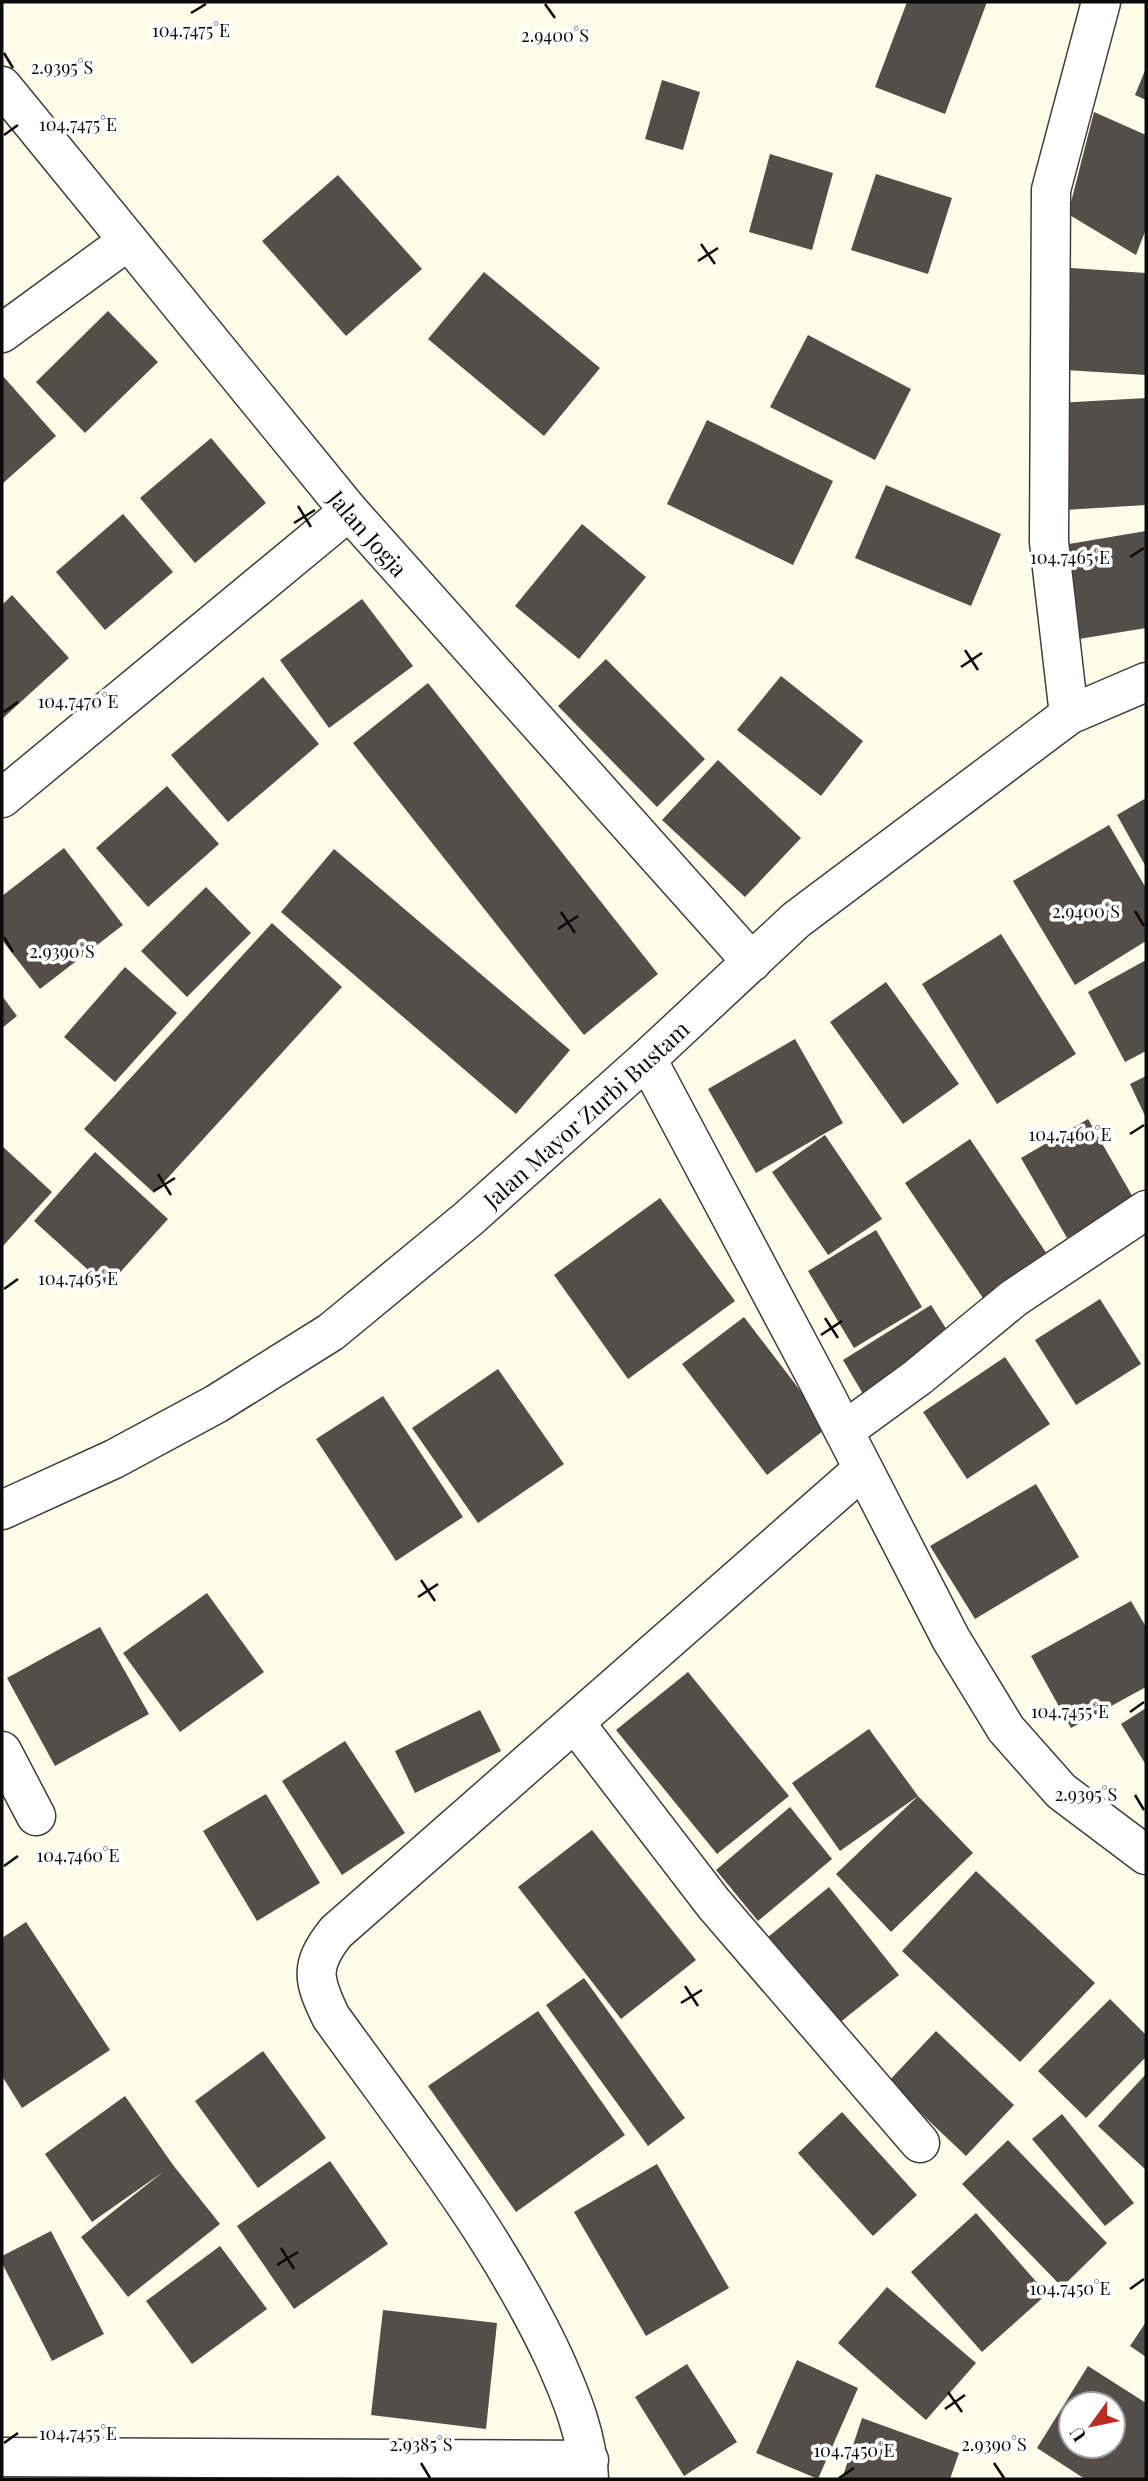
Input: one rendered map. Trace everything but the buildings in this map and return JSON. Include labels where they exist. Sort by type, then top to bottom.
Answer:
[{"type":"street","points":[[1069,715],[1049,542],[1051,190],[1101,2]]},
{"type":"street","name":"Jalan Jogja","points":[[2,86],[349,511],[752,962]]},
{"type":"street","points":[[2,333],[128,241]]},
{"type":"street","points":[[2,798],[349,511]]},
{"type":"street","name":"Jalan Mayor Zurbi Bustam","points":[[2,1510],[114,1459],[171,1429],[331,1332],[468,1219],[648,1059],[796,920],[1069,715],[1146,682]]},
{"type":"street","points":[[648,1059],[951,1639],[1006,1729],[1061,1791],[1146,1855]]},
{"type":"street","points":[[844,1431],[918,1377],[1014,1298],[1146,1210]]},
{"type":"street","points":[[10,2465],[589,2470],[571,2395],[534,2316],[485,2232],[331,2017],[318,1990],[316,1968],[323,1948],[336,1931],[863,1469]]},
{"type":"street","points":[[575,1723],[722,1914],[920,2143]]},
{"type":"street","points":[[2,1751],[36,1816]]}]
